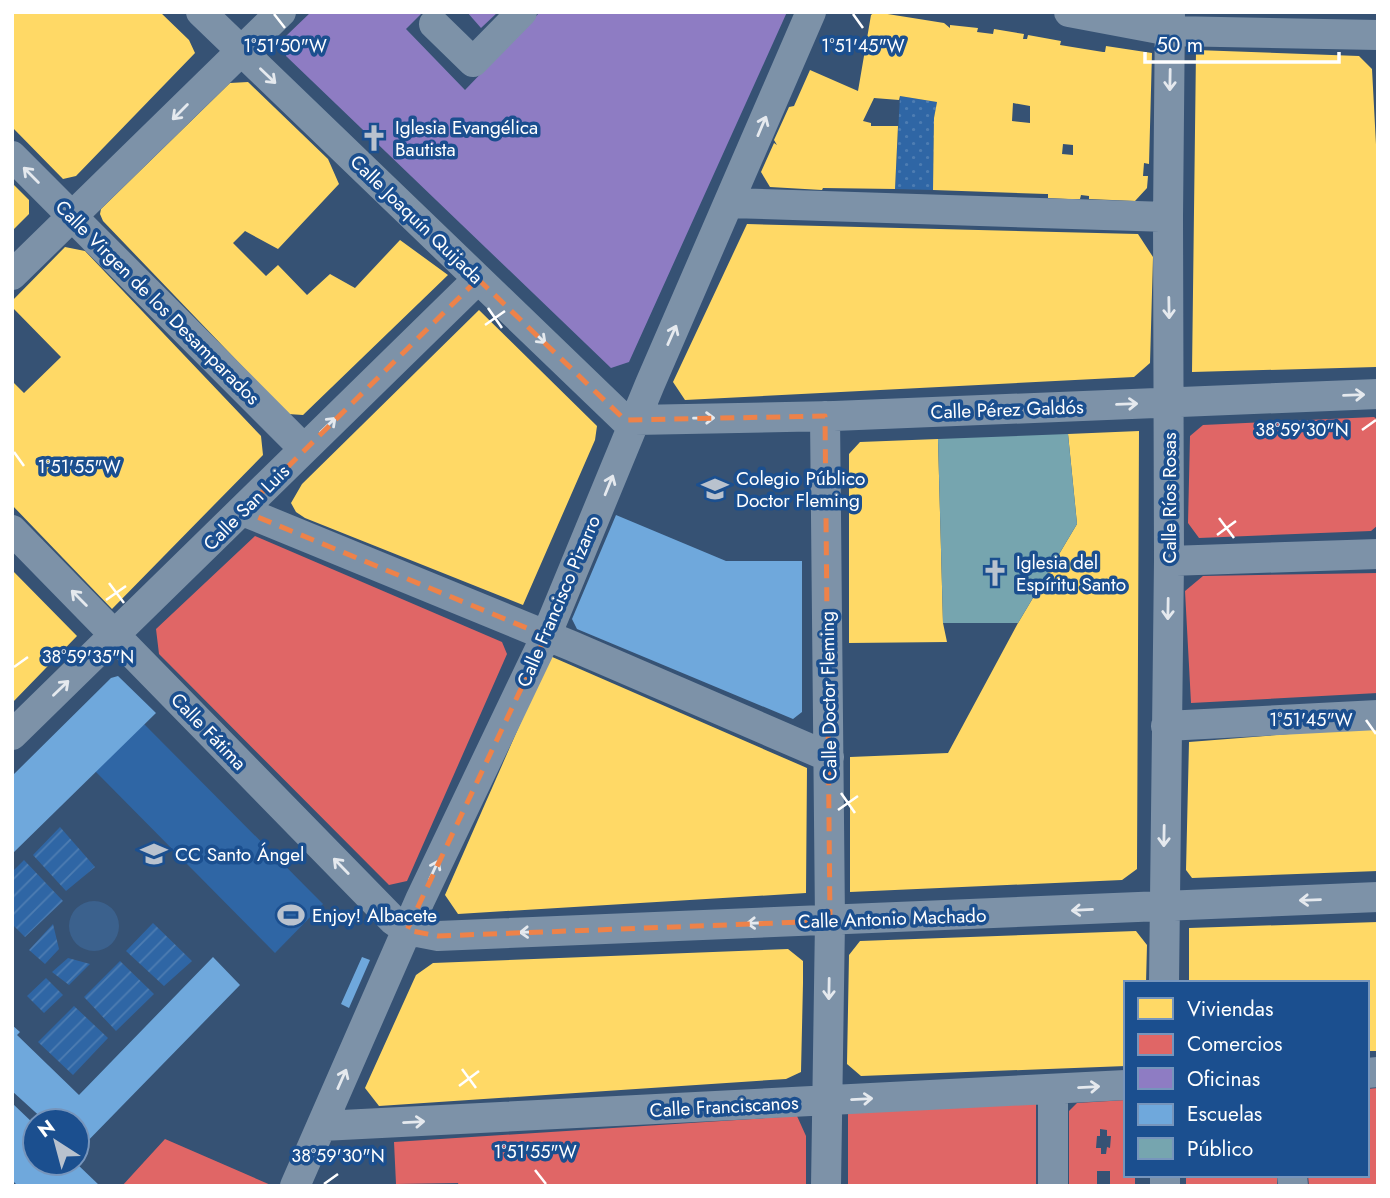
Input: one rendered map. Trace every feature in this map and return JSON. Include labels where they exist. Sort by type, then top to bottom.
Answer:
[{"type":"street","name":"Calle Joaquín Quijada","points":[[201,12],[478,279],[634,424]]},
{"type":"street","points":[[12,275],[281,12]]},
{"type":"street","points":[[433,24],[473,62],[522,12]]},
{"type":"street","name":"Calle Francisco Pizarro","points":[[295,1186],[407,930],[546,636],[811,12]]},
{"type":"street","points":[[1069,12],[1378,35]]},
{"type":"street","name":"Calle Ríos Rosas","points":[[1164,981],[1170,561],[1170,21]]},
{"type":"street","name":"Calle Virgen de los Desamparados","points":[[12,156],[304,449]]},
{"type":"street","points":[[729,203],[1168,217]]},
{"type":"street","name":"Calle San Luis","points":[[12,735],[478,279]]},
{"type":"street","name":"Calle Pérez Galdós","points":[[634,424],[1378,394]]},
{"type":"street","name":"Calle Doctor Fleming","points":[[825,416],[830,921],[826,1186]]},
{"type":"street","points":[[243,511],[546,636],[828,757]]},
{"type":"street","name":"Calle Fátima","points":[[12,530],[393,920],[407,930]]},
{"type":"street","points":[[1170,561],[1378,554]]},
{"type":"street","points":[[1166,726],[1378,715]]},
{"type":"street","name":"Calle Antonio Machado","points":[[407,930],[438,936],[1378,897]]},
{"type":"street","name":"Calle Franciscanos","points":[[322,1126],[1124,1085]]},
{"type":"street","points":[[1053,1089],[1053,1186]]},
{"type":"highlighted area","points":[[478,279],[625,420],[825,416],[830,921],[438,936],[407,930],[546,636],[243,511]]},
{"type":"shaded area","points":[[900,96],[937,102],[934,118],[933,190],[895,189]]},
{"type":"shaded area","points":[[144,724],[323,904],[275,953],[95,771]]},
{"type":"shaded area","points":[[60,827],[95,867],[66,891],[33,855]]},
{"type":"shaded area","points":[[24,860],[63,901],[25,937],[12,924],[12,872]]},
{"type":"shaded area","points":[[94,901],[111,909],[119,926],[111,943],[94,951],[77,943],[69,926],[77,909]]},
{"type":"shaded area","points":[[153,923],[192,961],[164,986],[126,951]]},
{"type":"shaded area","points":[[53,924],[59,949],[45,964],[29,950]]},
{"type":"shaded area","points":[[68,958],[90,964],[69,985],[52,972]]},
{"type":"shaded area","points":[[120,961],[154,994],[116,1031],[84,997]]},
{"type":"shaded area","points":[[46,978],[63,995],[44,1013],[27,996]]},
{"type":"shaded area","points":[[74,1006],[108,1038],[73,1075],[38,1042]]},
{"type":"building: Viviendas","points":[[12,12],[160,12],[189,40],[195,53],[76,176],[63,179],[12,127]]},
{"type":"building: Viviendas","points":[[875,12],[944,23],[950,28],[950,25],[978,28],[977,32],[993,34],[994,29],[1024,34],[1023,39],[1027,39],[1028,35],[1061,41],[1060,45],[1103,52],[1106,46],[1152,53],[1149,164],[1144,163],[1143,176],[1148,176],[1147,188],[1135,201],[1089,199],[1089,196],[1081,195],[1080,199],[1068,199],[1048,198],[1048,194],[933,190],[934,118],[937,102],[900,96],[899,100],[874,98],[863,121],[871,123],[871,126],[898,126],[895,189],[822,190],[770,187],[761,172],[774,143],[777,145],[774,140],[789,107],[794,106],[810,70],[858,91],[871,15]],"holes":[[[1013,103],[1030,106],[1030,123],[1012,121]],[[1063,144],[1073,145],[1073,155],[1062,154]]]},
{"type":"building: Viviendas","points":[[1196,50],[1359,56],[1372,69],[1378,182],[1378,366],[1192,372]]},
{"type":"building: Viviendas","points":[[248,82],[328,159],[339,184],[278,249],[245,231],[233,243],[266,276],[278,265],[307,295],[330,274],[355,288],[400,240],[448,275],[303,415],[288,414],[103,221],[100,214],[101,209],[230,83]]},
{"type":"building: Viviendas","points":[[12,183],[29,200],[29,214],[12,231]]},
{"type":"building: Viviendas","points":[[747,224],[1138,234],[1153,257],[1150,363],[1134,377],[685,400],[673,382]]},
{"type":"building: Viviendas","points":[[65,247],[85,251],[261,436],[263,455],[112,609],[12,505],[12,381],[24,393],[61,357],[12,307],[12,301]]},
{"type":"building: Viviendas","points":[[479,310],[597,426],[595,440],[523,605],[305,518],[296,512],[291,503],[302,484]]},
{"type":"building: Viviendas","points":[[1139,431],[1137,869],[1122,880],[850,892],[850,757],[948,753],[1018,623],[1077,524],[1068,434]]},
{"type":"building: Viviendas","points":[[938,439],[943,623],[947,642],[849,643],[849,454],[860,442]]},
{"type":"building: Viviendas","points":[[12,570],[77,636],[12,703]]},
{"type":"building: Viviendas","points":[[550,656],[807,768],[806,893],[458,914],[445,895]]},
{"type":"building: Viviendas","points":[[1378,727],[1378,871],[1192,878],[1186,870],[1189,742]]},
{"type":"building: Viviendas","points":[[1378,922],[1378,1051],[1369,1051],[1369,981],[1189,981],[1189,928]]},
{"type":"building: Viviendas","points":[[1136,931],[1147,945],[1146,981],[1124,981],[1124,1066],[861,1076],[847,1064],[849,955],[860,941]]},
{"type":"building: Viviendas","points":[[788,949],[803,961],[803,983],[801,1072],[786,1079],[379,1106],[365,1088],[416,975],[433,963]]},
{"type":"building: Comercios","points":[[1374,417],[1378,420],[1378,525],[1371,531],[1199,538],[1188,523],[1190,436],[1203,425]]},
{"type":"building: Comercios","points":[[255,536],[502,642],[507,654],[407,881],[389,885],[159,654],[156,629]]},
{"type":"building: Comercios","points":[[1378,573],[1378,693],[1191,703],[1185,591],[1203,576]]},
{"type":"building: Comercios","points":[[1378,1088],[1378,1186],[1309,1186],[1308,1177],[1369,1177],[1369,1089]]},
{"type":"building: Comercios","points":[[1124,1100],[1124,1177],[1135,1177],[1135,1186],[1110,1186],[1110,1171],[1097,1171],[1097,1186],[1069,1186],[1069,1111],[1077,1103]],"holes":[[[1100,1129],[1107,1130],[1107,1136],[1111,1136],[1110,1148],[1107,1147],[1106,1154],[1101,1154],[1101,1148],[1096,1148]]]},
{"type":"building: Comercios","points":[[1036,1104],[1036,1186],[848,1186],[848,1108]]},
{"type":"building: Comercios","points":[[797,1116],[806,1136],[806,1186],[396,1184],[394,1142]]},
{"type":"building: Comercios","points":[[165,1139],[273,1186],[122,1186]]},
{"type":"building: Comercios","points":[[1186,1177],[1277,1177],[1277,1186],[1186,1186]]},
{"type":"building: Oficinas","points":[[311,12],[423,12],[406,29],[465,90],[540,12],[787,12],[629,362],[611,368],[286,56],[286,36]]},
{"type":"building: Oficinas","points":[[467,12],[498,12],[481,28]]},
{"type":"building: Escuelas","points":[[616,515],[726,561],[802,561],[802,712],[793,719],[577,629],[572,619]]},
{"type":"building: Escuelas","points":[[118,676],[156,713],[12,854],[12,776],[111,678]]},
{"type":"building: Escuelas","points":[[213,957],[240,985],[91,1138],[91,1107],[30,1107],[12,1091],[12,1025],[20,1032],[17,1035],[79,1095]]},
{"type":"building: Escuelas","points":[[362,957],[370,960],[349,1008],[341,1004]]},
{"type":"building: Escuelas","points":[[12,1103],[21,1112],[21,1177],[91,1177],[100,1186],[18,1186],[12,1180]]},
{"type":"building: Público","name":"Iglesia del Espíritu Santo","points":[[1068,434],[1077,524],[1018,623],[943,623],[938,439]]},
{"type":"place","name":"Iglesia Evangélica Bautista","points":[[374,138]]},
{"type":"place","name":"Colegio Público Doctor Fleming","points":[[715,489]]},
{"type":"place","name":"Iglesia del Espíritu Santo","points":[[995,573]]},
{"type":"place","name":"CC Santo Ángel","points":[[154,854]]},
{"type":"place","name":"Enjoy! Albacete","points":[[291,915]]}]
